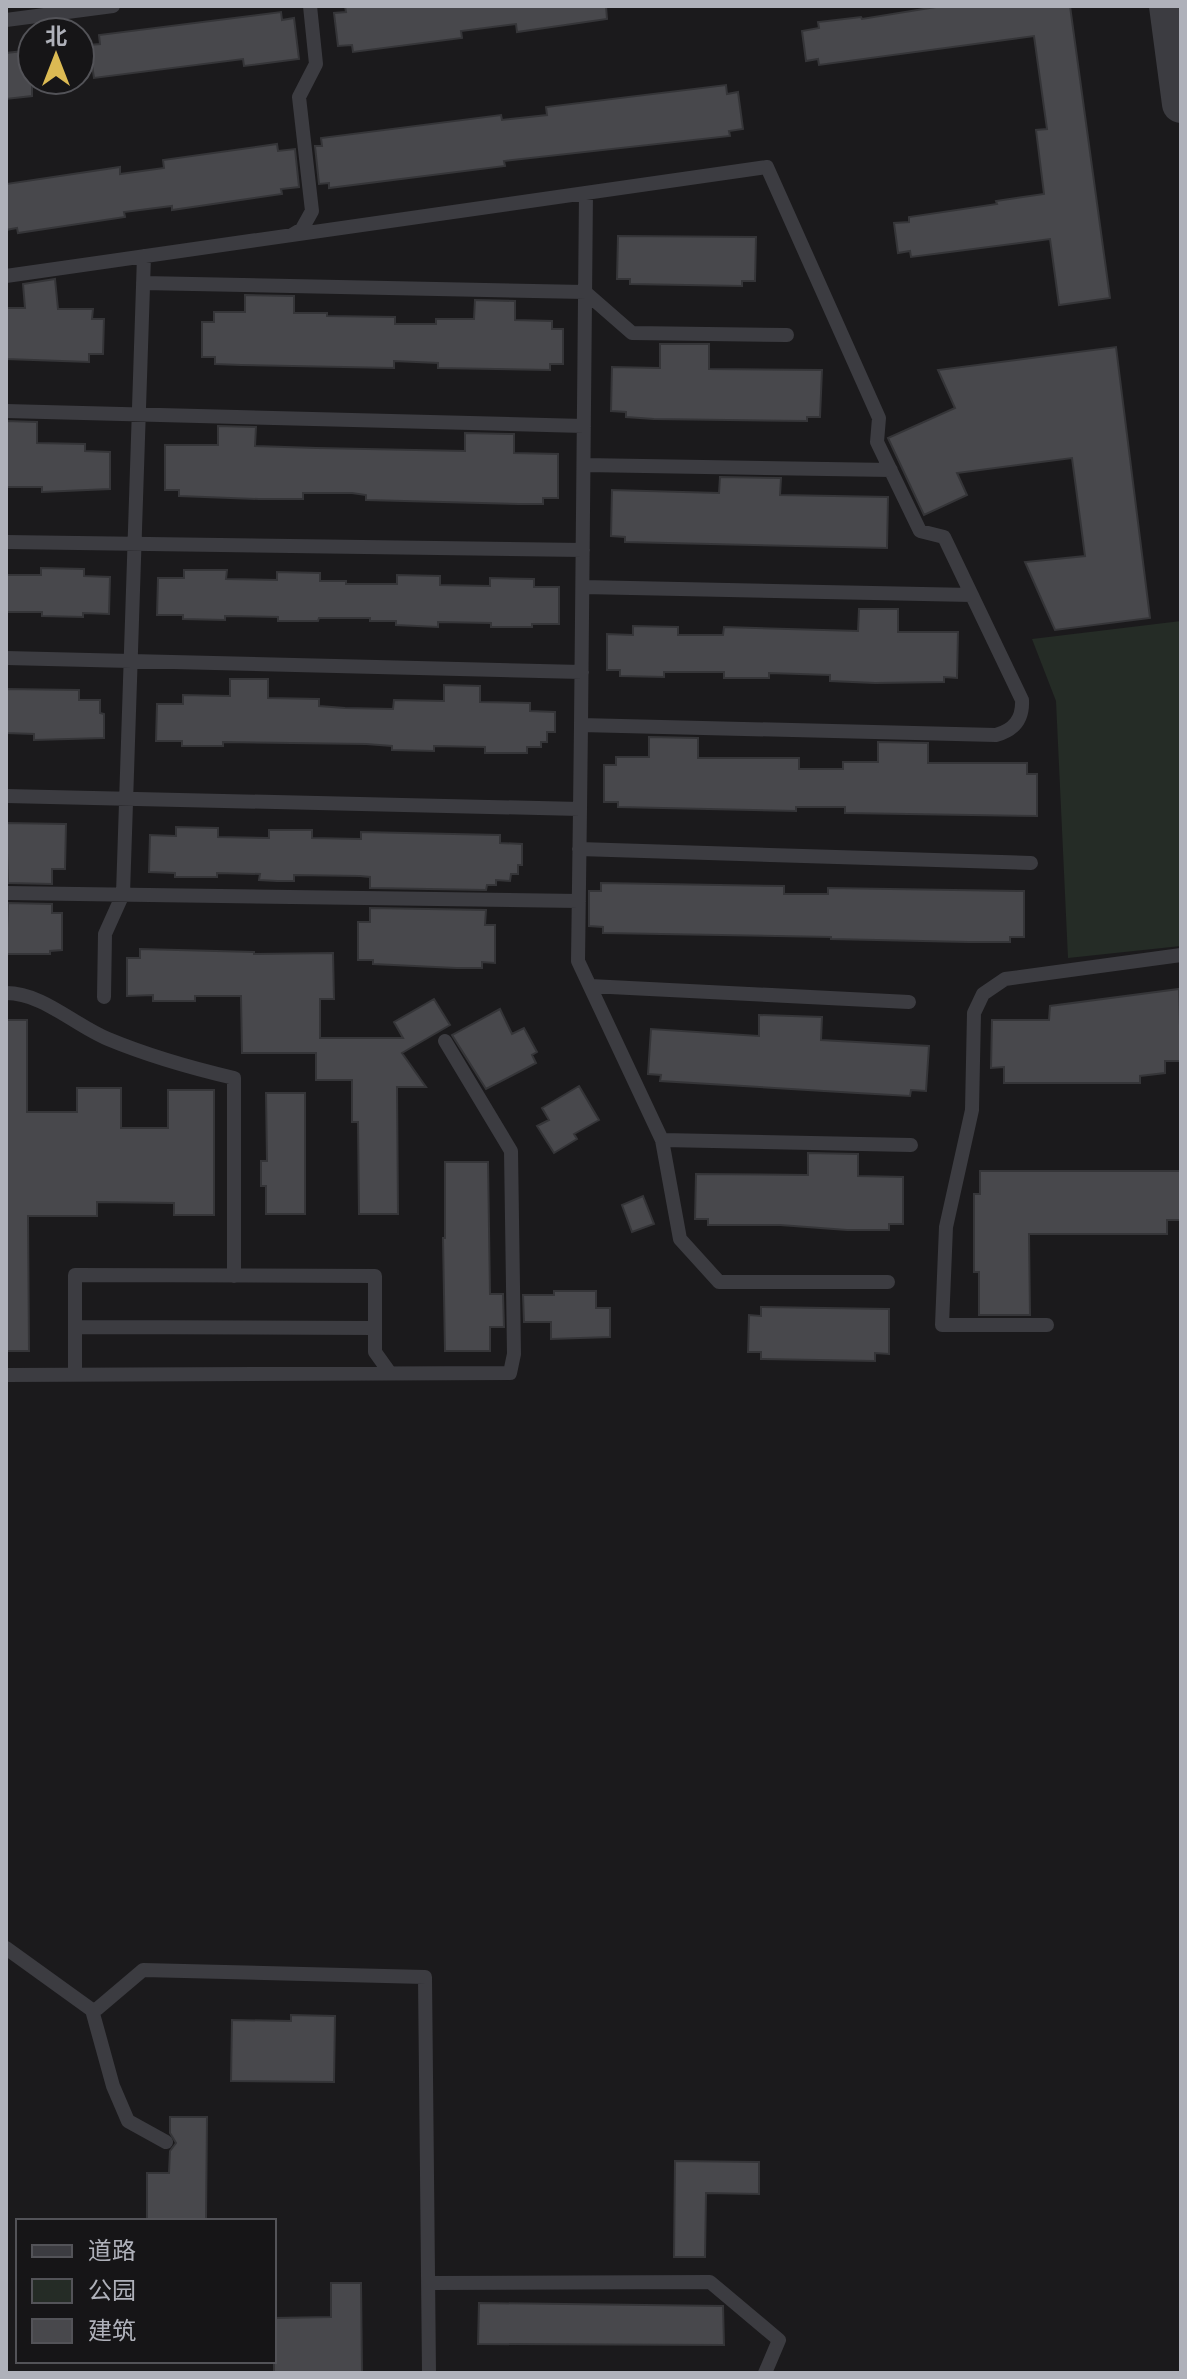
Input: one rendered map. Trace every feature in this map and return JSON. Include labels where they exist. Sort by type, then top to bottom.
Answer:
[{"type":"street","points":[[1168,6],[1181,104]]},
{"type":"lane","points":[[6,20],[113,6]]},
{"type":"lane","points":[[291,235],[302,229],[309,220],[313,202],[299,97],[316,64],[310,6]]},
{"type":"lane","points":[[6,276],[767,167],[879,418],[877,442],[920,531],[944,537],[1022,700],[1020,719],[1005,733],[996,735],[581,725]]},
{"type":"lane","points":[[586,193],[578,961],[662,1140],[680,1239],[719,1282],[888,1282]]},
{"type":"lane","points":[[104,997],[105,934],[123,894],[144,256]]},
{"type":"lane","points":[[143,283],[585,292],[632,333],[787,335]]},
{"type":"lane","points":[[6,411],[584,426]]},
{"type":"lane","points":[[584,465],[891,470]]},
{"type":"lane","points":[[6,542],[583,550]]},
{"type":"lane","points":[[583,587],[972,595]]},
{"type":"lane","points":[[6,658],[582,672]]},
{"type":"lane","points":[[6,796],[580,809]]},
{"type":"lane","points":[[579,849],[1031,863]]},
{"type":"lane","points":[[6,893],[579,901]]},
{"type":"lane","points":[[1047,1325],[942,1325],[946,1227],[972,1110],[972,1024],[978,1003],[993,985],[1005,979],[1181,955]]},
{"type":"lane","points":[[590,986],[909,1002]]},
{"type":"lane","points":[[6,993],[23,993],[119,1044],[177,1065],[234,1078],[234,1276]]},
{"type":"lane","points":[[6,1375],[510,1373],[514,1354],[511,1151],[445,1041]]},
{"type":"lane","points":[[662,1140],[911,1145]]},
{"type":"lane","points":[[75,1375],[75,1275],[375,1276],[375,1352],[390,1373]]},
{"type":"lane","points":[[75,1327],[375,1328]]},
{"type":"lane","points":[[6,1948],[92,2010],[113,2086],[128,2121],[166,2142]]},
{"type":"lane","points":[[97,2009],[143,1970],[425,1977],[429,2373]]},
{"type":"lane","points":[[428,2283],[710,2282],[779,2340],[765,2373]]},
{"type":"green space","points":[[1181,621],[1181,946],[1068,958],[1056,701],[1032,639]]},
{"type":"building","points":[[345,6],[606,6],[607,19],[517,32],[516,24],[461,31],[462,38],[353,52],[352,45],[338,46],[334,13],[346,12]]},
{"type":"building","points":[[942,6],[1070,6],[1110,298],[1059,305],[1050,239],[911,257],[910,251],[898,253],[894,223],[909,222],[909,217],[1044,194],[1036,130],[1047,129],[1034,36],[819,65],[818,59],[806,61],[802,31],[819,28],[818,22],[862,19]]},
{"type":"building","points":[[281,12],[282,20],[294,18],[299,59],[244,66],[243,59],[96,78],[99,35]]},
{"type":"building","points":[[16,52],[16,96],[32,96],[6,99],[6,53]]},
{"type":"building","points":[[726,85],[727,94],[738,92],[743,129],[729,131],[730,136],[504,161],[505,166],[329,188],[329,183],[319,184],[315,146],[322,146],[321,138],[501,115],[502,120],[547,115],[546,107]]},
{"type":"building","points":[[277,144],[278,151],[295,149],[299,187],[281,189],[282,194],[172,210],[172,206],[124,212],[125,217],[18,233],[17,228],[6,230],[6,184],[120,167],[120,174],[164,168],[163,160]]},
{"type":"building","points":[[618,236],[756,237],[755,281],[742,281],[742,286],[630,284],[630,279],[617,279]]},
{"type":"building","points":[[55,279],[58,309],[93,309],[92,319],[104,319],[103,354],[89,354],[89,362],[6,359],[6,308],[25,308],[23,284]]},
{"type":"building","points":[[245,295],[294,296],[294,313],[395,317],[395,324],[436,324],[436,319],[474,319],[475,300],[515,301],[515,320],[552,321],[552,329],[563,329],[563,364],[550,364],[550,370],[438,368],[438,363],[394,361],[394,368],[215,364],[215,357],[202,357],[202,322],[214,322],[214,312],[245,312]]},
{"type":"building","points":[[660,344],[709,344],[709,369],[822,370],[820,417],[807,417],[807,421],[654,419],[626,417],[626,412],[611,411],[612,367],[660,368]]},
{"type":"building","points":[[1116,347],[1150,618],[1055,630],[1025,562],[1085,556],[1072,458],[957,473],[967,495],[924,515],[888,438],[955,408],[938,370]]},
{"type":"building","points":[[6,421],[37,422],[37,443],[85,444],[85,451],[110,452],[110,489],[42,492],[42,487],[6,487]]},
{"type":"building","points":[[218,426],[256,427],[255,446],[317,448],[465,451],[465,433],[514,434],[514,453],[558,454],[558,498],[543,498],[543,504],[366,500],[366,495],[352,493],[303,493],[303,499],[259,499],[179,496],[179,490],[165,490],[165,445],[218,445]]},
{"type":"building","points":[[720,477],[781,478],[780,495],[888,497],[887,548],[625,542],[625,537],[611,536],[612,490],[719,493]]},
{"type":"building","points":[[41,568],[84,569],[84,576],[110,577],[109,614],[83,613],[83,617],[6,612],[6,575],[41,575]]},
{"type":"building","points":[[184,570],[227,570],[226,579],[277,580],[277,572],[320,573],[320,581],[346,581],[346,584],[397,584],[397,575],[440,576],[440,585],[490,586],[490,578],[534,579],[534,587],[559,587],[559,624],[491,627],[491,623],[438,622],[438,627],[396,625],[396,621],[370,621],[370,618],[278,621],[278,617],[225,616],[225,620],[157,615],[158,578],[184,578]]},
{"type":"building","points":[[859,609],[898,609],[898,632],[958,632],[957,678],[944,677],[944,682],[875,683],[830,681],[830,675],[769,673],[769,678],[724,678],[724,672],[664,672],[664,677],[620,676],[620,670],[607,670],[607,634],[633,635],[633,626],[678,627],[678,635],[723,635],[724,627],[858,631]]},
{"type":"building","points":[[230,679],[268,679],[268,698],[319,699],[319,706],[345,708],[393,709],[394,700],[444,701],[444,685],[480,686],[480,702],[530,703],[530,711],[555,712],[555,732],[547,732],[547,742],[541,742],[541,747],[527,747],[527,753],[485,753],[485,747],[434,746],[434,751],[392,750],[392,746],[366,744],[223,742],[223,746],[182,746],[182,741],[156,741],[157,704],[183,704],[183,695],[230,696]]},
{"type":"building","points":[[6,689],[79,690],[79,700],[100,700],[100,713],[104,714],[104,738],[34,740],[34,734],[6,733]]},
{"type":"building","points":[[649,737],[698,738],[698,758],[799,758],[799,769],[843,769],[843,762],[878,762],[878,742],[928,743],[928,763],[1027,763],[1027,774],[1037,774],[1037,816],[845,813],[845,807],[796,807],[796,811],[618,807],[618,802],[604,802],[604,765],[616,765],[616,757],[649,757]]},
{"type":"building","points":[[6,823],[66,824],[65,869],[52,869],[52,884],[8,883]]},
{"type":"building","points":[[176,827],[218,828],[218,837],[269,838],[269,830],[312,830],[312,838],[361,839],[361,832],[500,835],[500,843],[522,844],[522,865],[518,865],[518,874],[511,874],[510,881],[496,880],[496,885],[487,885],[486,890],[370,888],[370,877],[360,876],[294,875],[294,881],[277,881],[259,880],[260,874],[217,873],[217,877],[175,877],[175,873],[149,872],[150,835],[176,836]]},
{"type":"building","points":[[601,883],[784,886],[784,894],[828,894],[828,888],[1024,891],[1024,937],[1010,937],[1010,942],[968,942],[603,933],[603,927],[589,926],[589,891],[601,891]]},
{"type":"building","points":[[8,903],[52,904],[52,913],[62,913],[62,950],[50,951],[50,954],[6,954]]},
{"type":"building","points":[[370,908],[486,910],[485,925],[495,925],[495,963],[482,962],[482,968],[456,968],[373,964],[373,960],[358,960],[358,922],[370,922]]},
{"type":"building","points":[[140,949],[254,954],[333,953],[334,999],[320,999],[320,1038],[403,1038],[394,1022],[434,999],[450,1025],[402,1053],[426,1087],[397,1087],[398,1214],[359,1214],[358,1122],[352,1122],[352,1080],[316,1080],[316,1053],[242,1053],[241,996],[195,996],[195,1001],[153,1001],[153,995],[127,996],[127,958],[140,958]]},
{"type":"building","points":[[1179,989],[1181,1061],[1165,1061],[1165,1073],[1140,1076],[1140,1083],[1004,1083],[1004,1067],[991,1068],[992,1020],[1049,1020],[1050,1006]]},
{"type":"building","points":[[500,1009],[512,1034],[524,1028],[537,1052],[532,1055],[536,1063],[486,1089],[452,1035]]},
{"type":"building","points":[[759,1015],[822,1017],[821,1040],[929,1046],[926,1091],[911,1090],[910,1096],[660,1081],[661,1075],[648,1074],[651,1029],[759,1036]]},
{"type":"building","points":[[6,1020],[27,1020],[27,1112],[77,1112],[77,1088],[121,1088],[121,1128],[168,1128],[168,1090],[214,1090],[214,1215],[174,1215],[174,1203],[97,1202],[97,1216],[28,1216],[29,1351],[6,1351]]},
{"type":"building","points":[[579,1086],[599,1120],[574,1134],[577,1139],[554,1153],[537,1126],[549,1120],[542,1108]]},
{"type":"building","points":[[266,1093],[305,1093],[305,1214],[266,1214],[266,1186],[261,1186],[261,1161],[267,1161]]},
{"type":"building","points":[[808,1153],[858,1154],[858,1176],[903,1177],[903,1224],[889,1224],[889,1230],[847,1230],[780,1225],[708,1225],[708,1219],[695,1219],[696,1174],[808,1175]]},
{"type":"building","points":[[445,1162],[488,1162],[490,1294],[503,1294],[504,1327],[490,1327],[490,1351],[445,1351]]},
{"type":"building","points":[[980,1171],[1181,1171],[1181,1220],[1167,1220],[1167,1234],[1029,1234],[1030,1315],[979,1315],[979,1272],[974,1272],[974,1194],[980,1194]]},
{"type":"building","points":[[643,1196],[654,1224],[632,1232],[622,1205]]},
{"type":"building","points":[[554,1291],[596,1291],[596,1308],[610,1308],[610,1337],[551,1339],[551,1322],[524,1322],[523,1295],[554,1295]]},
{"type":"building","points":[[761,1307],[889,1309],[889,1354],[875,1353],[875,1361],[761,1359],[761,1352],[748,1352],[749,1315],[761,1316]]},
{"type":"building","points":[[291,2015],[335,2016],[334,2082],[231,2081],[232,2020],[291,2021]]},
{"type":"building","points":[[170,2117],[207,2117],[206,2219],[147,2219],[147,2173],[169,2173],[170,2151],[176,2143],[170,2133]]},
{"type":"building","points":[[675,2161],[759,2162],[759,2194],[706,2193],[705,2257],[674,2257]]},
{"type":"building","points":[[331,2283],[361,2283],[362,2373],[274,2373],[276,2318],[331,2317]]},
{"type":"building","points":[[479,2303],[723,2306],[724,2345],[478,2344]]}]
